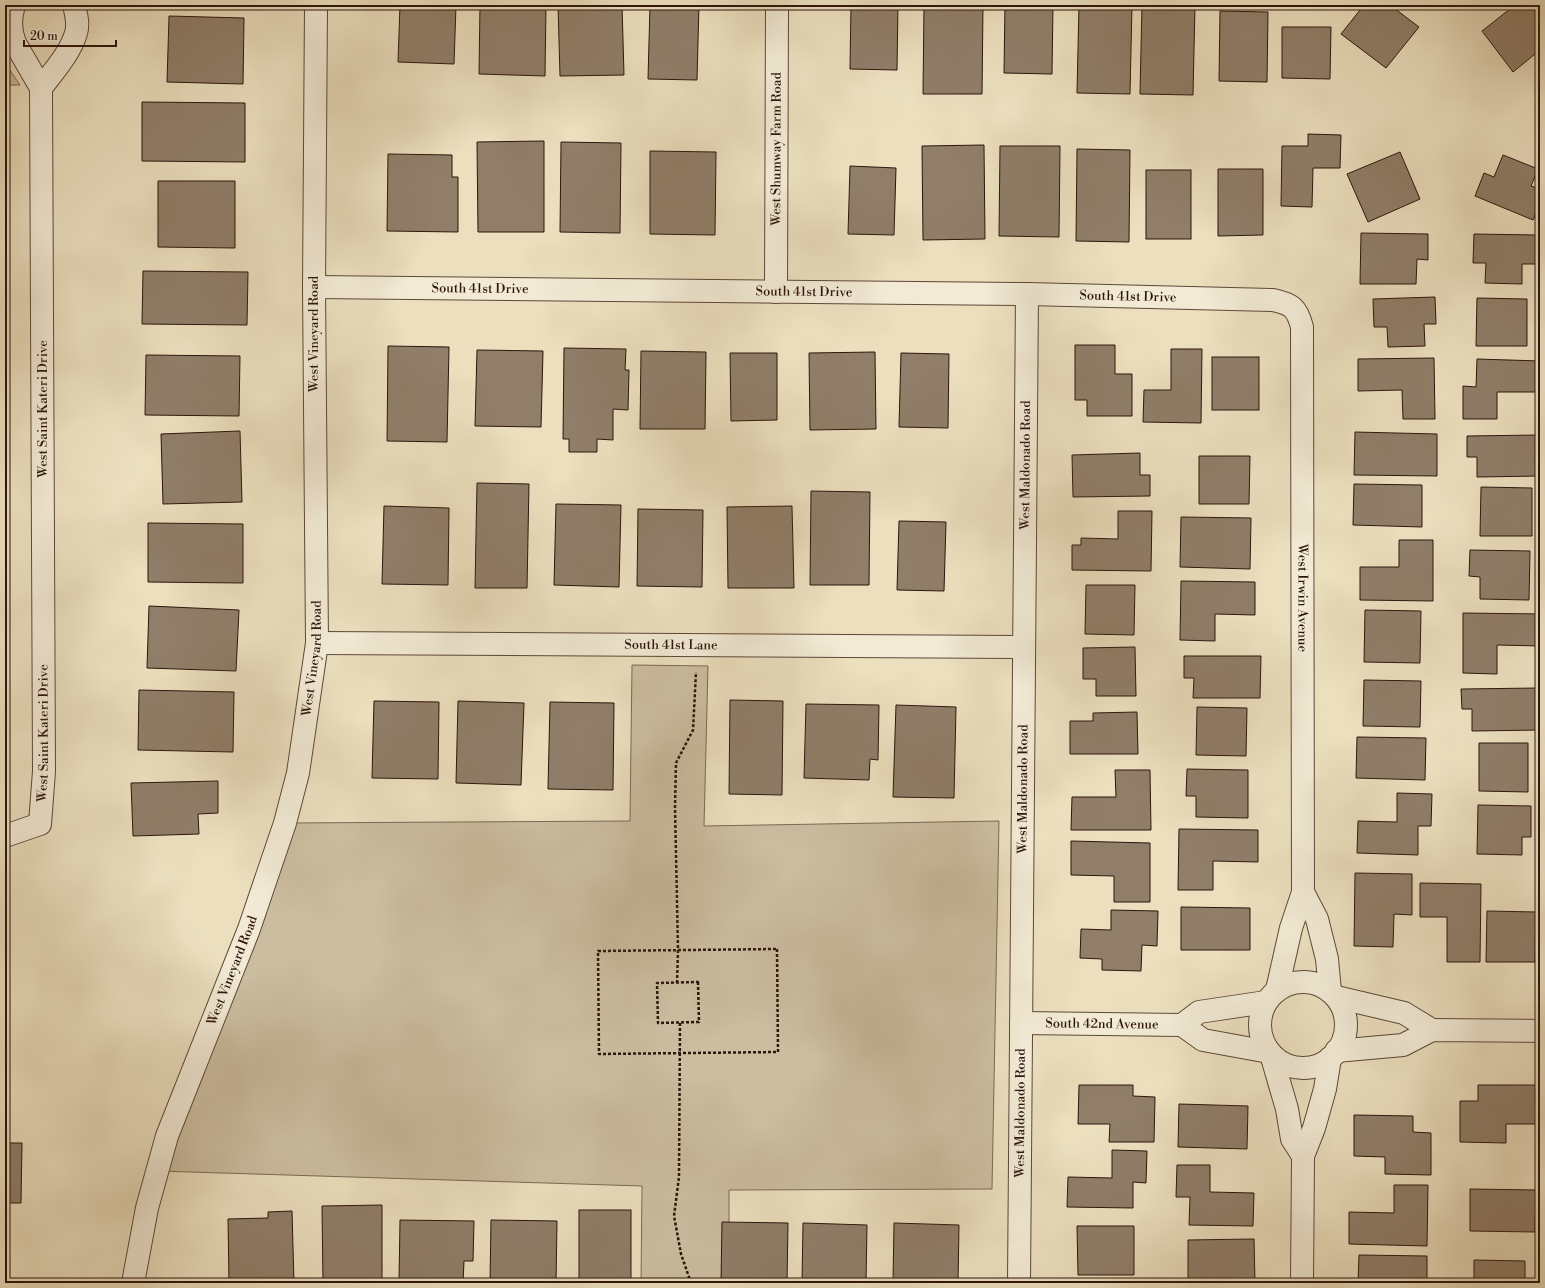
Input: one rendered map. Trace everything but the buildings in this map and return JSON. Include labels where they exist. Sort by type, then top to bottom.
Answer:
[{"type":"street","points":[[14,5],[10,28],[12,36],[41,88],[77,32],[74,5]]},
{"type":"street","name":"West Vineyard Road","points":[[133,1283],[147,1208],[167,1136],[249,929],[285,823],[298,773],[318,644],[314,287],[316,5]]},
{"type":"street","name":"West Shumway Farm Road","points":[[776,292],[777,5]]},
{"type":"street","name":"West Saint Kateri Drive","points":[[5,836],[40,824],[44,771],[41,88]]},
{"type":"street","name":"South 41st Drive","points":[[314,287],[1027,294],[1273,300],[1283,302],[1293,307]]},
{"type":"street","name":"West Maldonado Road","points":[[1019,1283],[1027,294]]},
{"type":"street","name":"West Irwin Avenue","points":[[1272,996],[1291,928],[1303,892],[1302,327],[1299,316],[1293,307]]},
{"type":"street","name":"South 41st Lane","points":[[318,644],[1024,647]]},
{"type":"street","name":"West Irwin Avenue","points":[[1303,892],[1317,920],[1327,959],[1333,994]]},
{"type":"street","points":[[1333,994],[1343,1009],[1346,1022],[1345,1036],[1339,1048],[1333,1055],[1319,1065],[1306,1068],[1293,1067],[1281,1063],[1270,1053],[1262,1041],[1259,1027],[1261,1014],[1272,996],[1290,983],[1304,981],[1318,984],[1333,994],[1404,1013],[1432,1030]]},
{"type":"street","points":[[1270,1053],[1204,1040],[1182,1025],[1199,1012],[1272,996]]},
{"type":"street","name":"South 42nd Avenue","points":[[1021,1023],[1182,1025]]},
{"type":"street","points":[[1333,1055],[1403,1045],[1432,1030],[1540,1031]]},
{"type":"street","points":[[1270,1053],[1286,1110],[1292,1139],[1303,1156]]},
{"type":"street","points":[[1302,1283],[1303,1156],[1314,1128],[1326,1089],[1333,1055]]},
{"type":"path","points":[[677,983],[676,763],[693,730],[697,666],[694,645]]},
{"type":"path","points":[[777,949],[778,1052],[681,1054],[599,1054],[598,951],[777,949]]},
{"type":"path","points":[[698,982],[699,1022],[658,1023],[657,983],[677,983],[698,982]]},
{"type":"path","points":[[680,1023],[681,1054],[679,1177],[674,1216],[681,1254],[691,1283]]},
{"type":"shaded area","points":[[5,63],[20,85],[5,85]]},
{"type":"shaded area","points":[[632,665],[708,666],[704,826],[999,821],[992,1189],[729,1190],[729,1283],[641,1283],[642,1186],[157,1171],[285,823],[630,821]]}]
